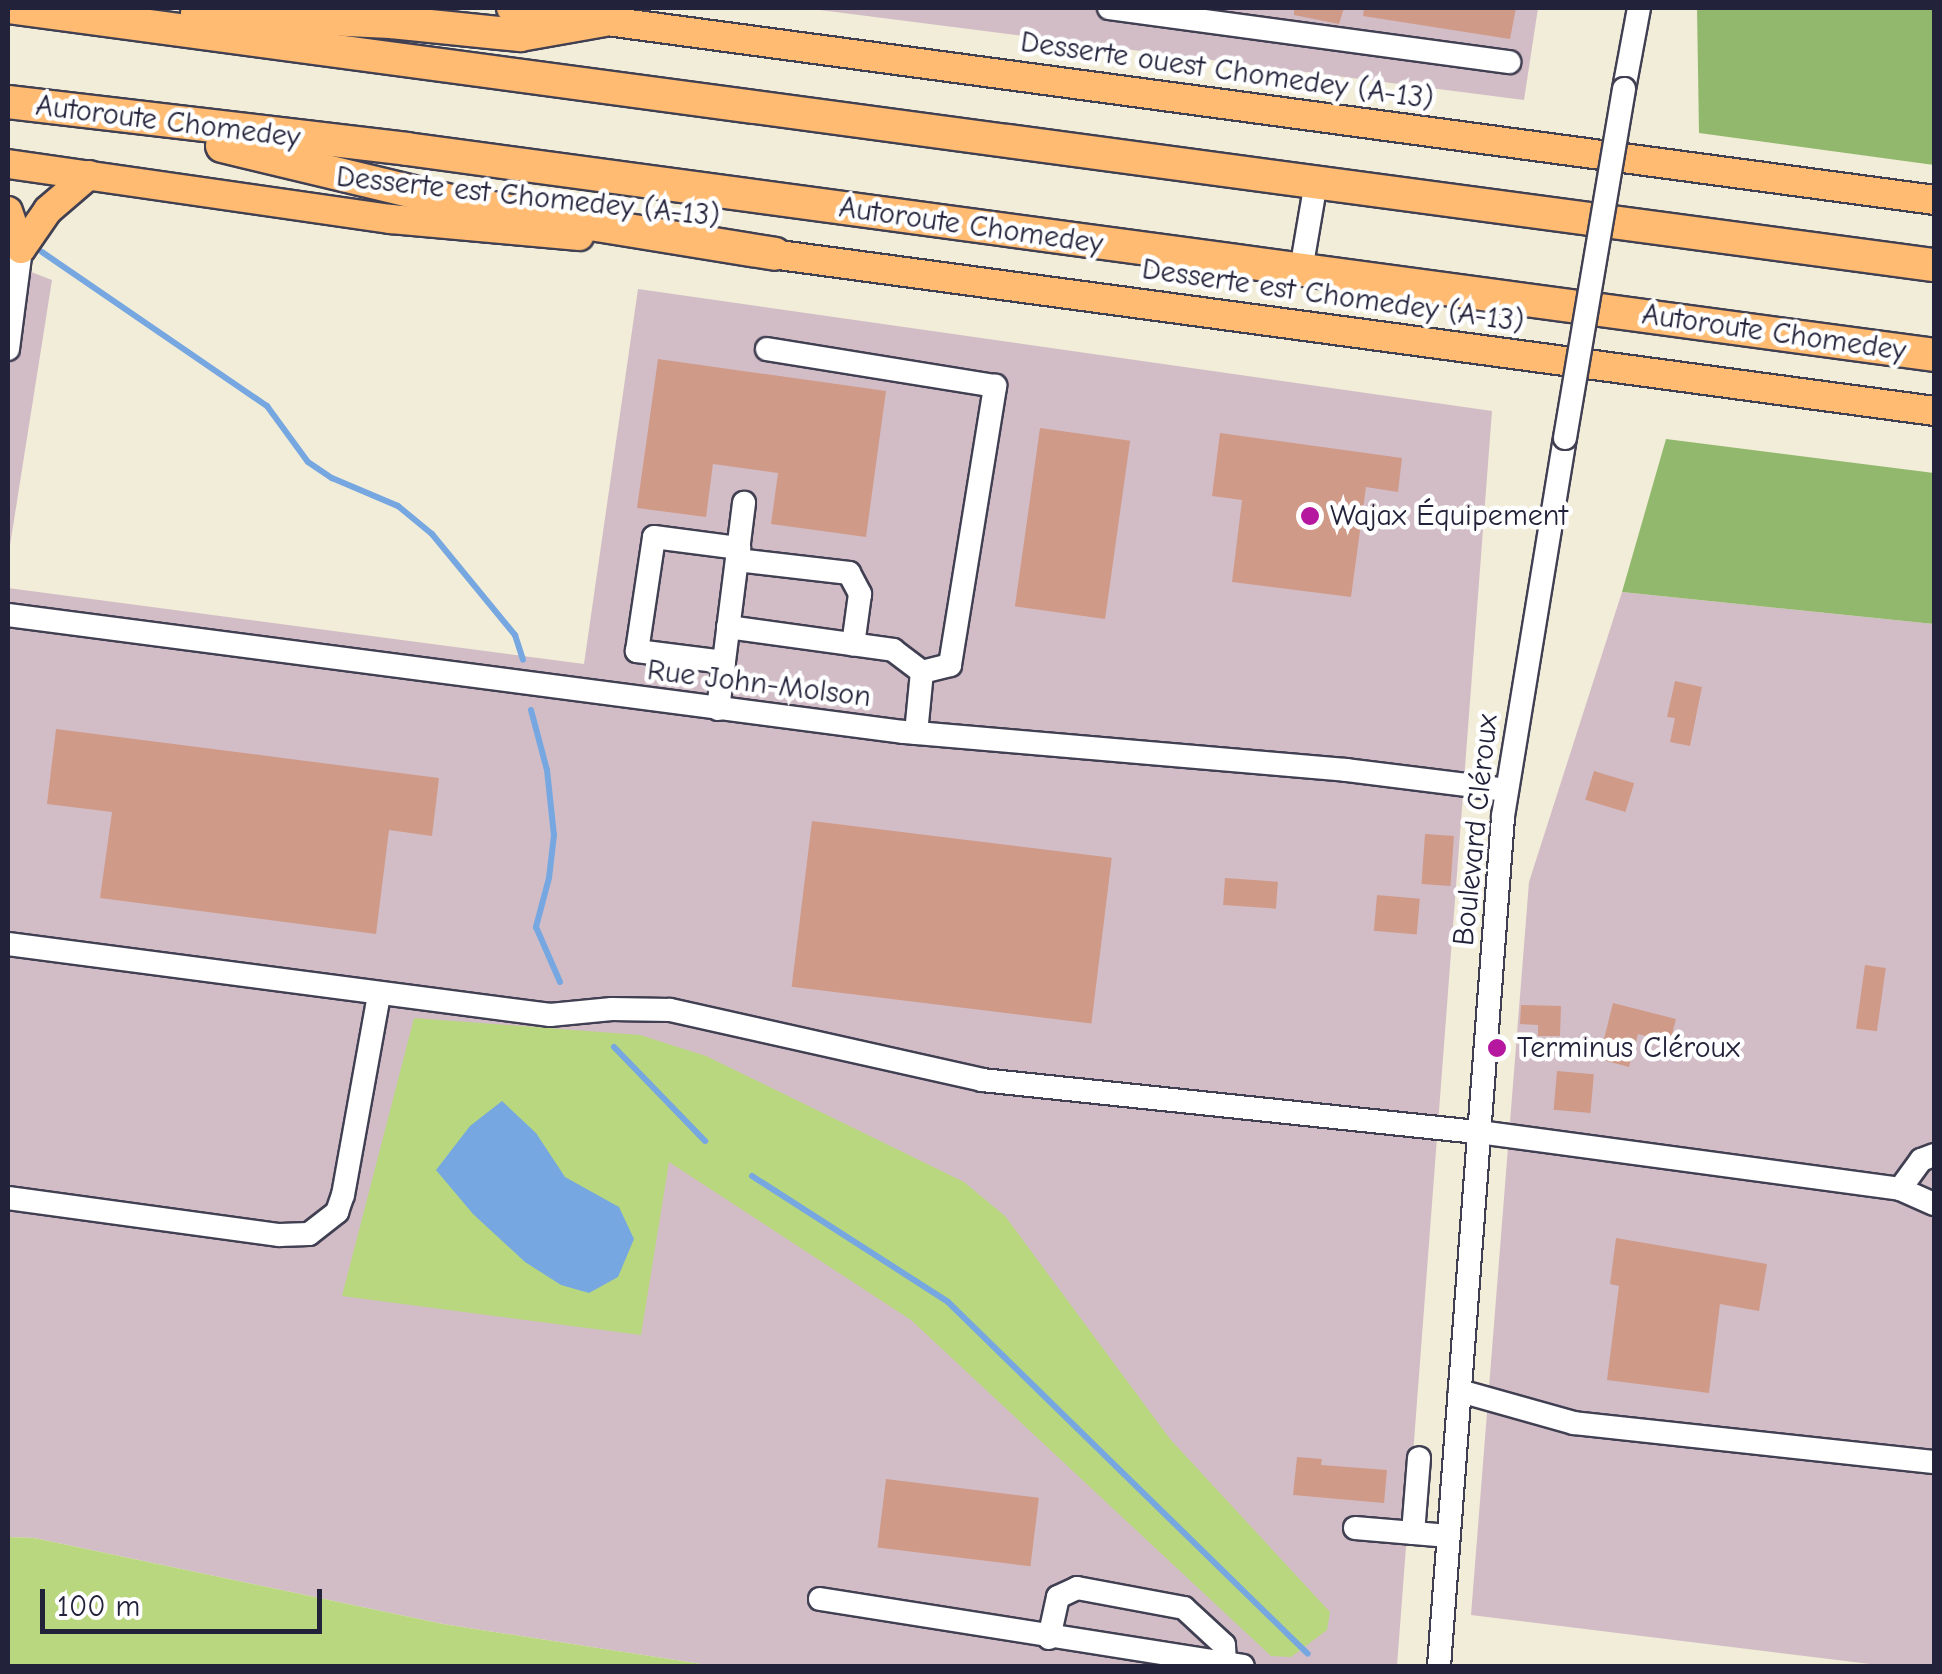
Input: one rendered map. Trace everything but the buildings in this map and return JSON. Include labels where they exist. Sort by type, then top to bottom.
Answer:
[{"type":"highway","points":[[15,8],[1934,266]]},
{"type":"highway","points":[[68,8],[391,22],[520,34],[605,20]]},
{"type":"highway","name":"Autoroute Chomedey","points":[[8,102],[424,152],[1934,354]]},
{"type":"highway","points":[[106,116],[399,191],[775,254]]},
{"type":"main road","name":"Desserte ouest Chomedey (A-13)","points":[[511,8],[1934,200]]},
{"type":"main road","name":"Desserte est Chomedey (A-13)","points":[[8,164],[391,219],[775,254],[1934,411]]},
{"type":"main road","points":[[21,249],[48,210],[89,175]]},
{"type":"main road","points":[[8,211],[21,249]]},
{"type":"street","points":[[1108,8],[1509,62]]},
{"type":"street","name":"Boulevard Cléroux","points":[[1439,1666],[1506,790],[1639,8]]},
{"type":"street","points":[[1301,270],[1316,182]]},
{"type":"street","points":[[8,349],[21,249]]},
{"type":"street","points":[[767,349],[995,386],[950,665],[922,672]]},
{"type":"street","points":[[718,709],[744,503]]},
{"type":"street","points":[[724,662],[636,651],[654,536],[848,574],[856,581],[860,594],[853,644]]},
{"type":"street","name":"Rue John-Molson","points":[[8,615],[916,733],[1328,769],[1506,790]]},
{"type":"street","points":[[728,627],[893,650],[922,672]]},
{"type":"street","points":[[916,733],[922,672]]},
{"type":"street","points":[[8,944],[550,1016],[612,1009],[670,1010],[982,1080],[1478,1132],[1900,1189],[1934,1204]]},
{"type":"street","points":[[8,1198],[279,1236],[309,1234],[337,1212],[343,1195],[379,994]]},
{"type":"street","points":[[1900,1189],[1921,1160],[1934,1155]]},
{"type":"street","points":[[1460,1391],[1574,1423],[1934,1462]]},
{"type":"street","points":[[1413,1533],[1420,1458]]},
{"type":"street","points":[[1355,1528],[1449,1536]]},
{"type":"street","points":[[1049,1638],[1058,1597],[1077,1588],[1184,1608],[1224,1645],[1234,1665]]},
{"type":"street","points":[[820,1599],[1234,1665]]},
{"type":"shaded area","points":[[804,8],[1538,8],[1524,100]]},
{"type":"shaded area","points":[[8,263],[52,280],[8,558]]},
{"type":"shaded area","points":[[638,289],[1492,411],[1397,1666],[714,1666],[443,1624],[34,1538],[8,1537],[8,588],[584,664]]},
{"type":"shaded area","points":[[1622,592],[1934,624],[1934,1666],[1886,1666],[1471,1615],[1529,882]]},
{"type":"green space","points":[[1697,8],[1934,8],[1934,165],[1699,133]]},
{"type":"green space","points":[[1666,439],[1934,473],[1934,624],[1622,592]]},
{"type":"green space","points":[[414,1018],[640,1035],[706,1056],[964,1182],[1005,1216],[1170,1439],[1330,1612],[1327,1630],[1291,1657],[1271,1656],[911,1320],[669,1162],[641,1335],[342,1296]]},
{"type":"green space","points":[[8,1537],[34,1538],[443,1624],[714,1666],[8,1666]]},
{"type":"water","points":[[502,1101],[536,1133],[565,1177],[619,1207],[634,1239],[618,1277],[589,1293],[561,1285],[525,1262],[473,1214],[436,1170],[470,1126]]},
{"type":"waterway","points":[[42,252],[267,406],[308,462],[332,478],[398,506],[432,534],[515,635],[523,660]]},
{"type":"waterway","points":[[531,710],[547,770],[554,835],[549,878],[536,927],[560,982]]},
{"type":"waterway","points":[[614,1047],[705,1141]]},
{"type":"waterway","points":[[752,1176],[948,1302],[1308,1654]]},
{"type":"place","name":"Wajax Équipement","points":[[1310,516]]},
{"type":"place","name":"Terminus Cléroux","points":[[1497,1048]]}]
